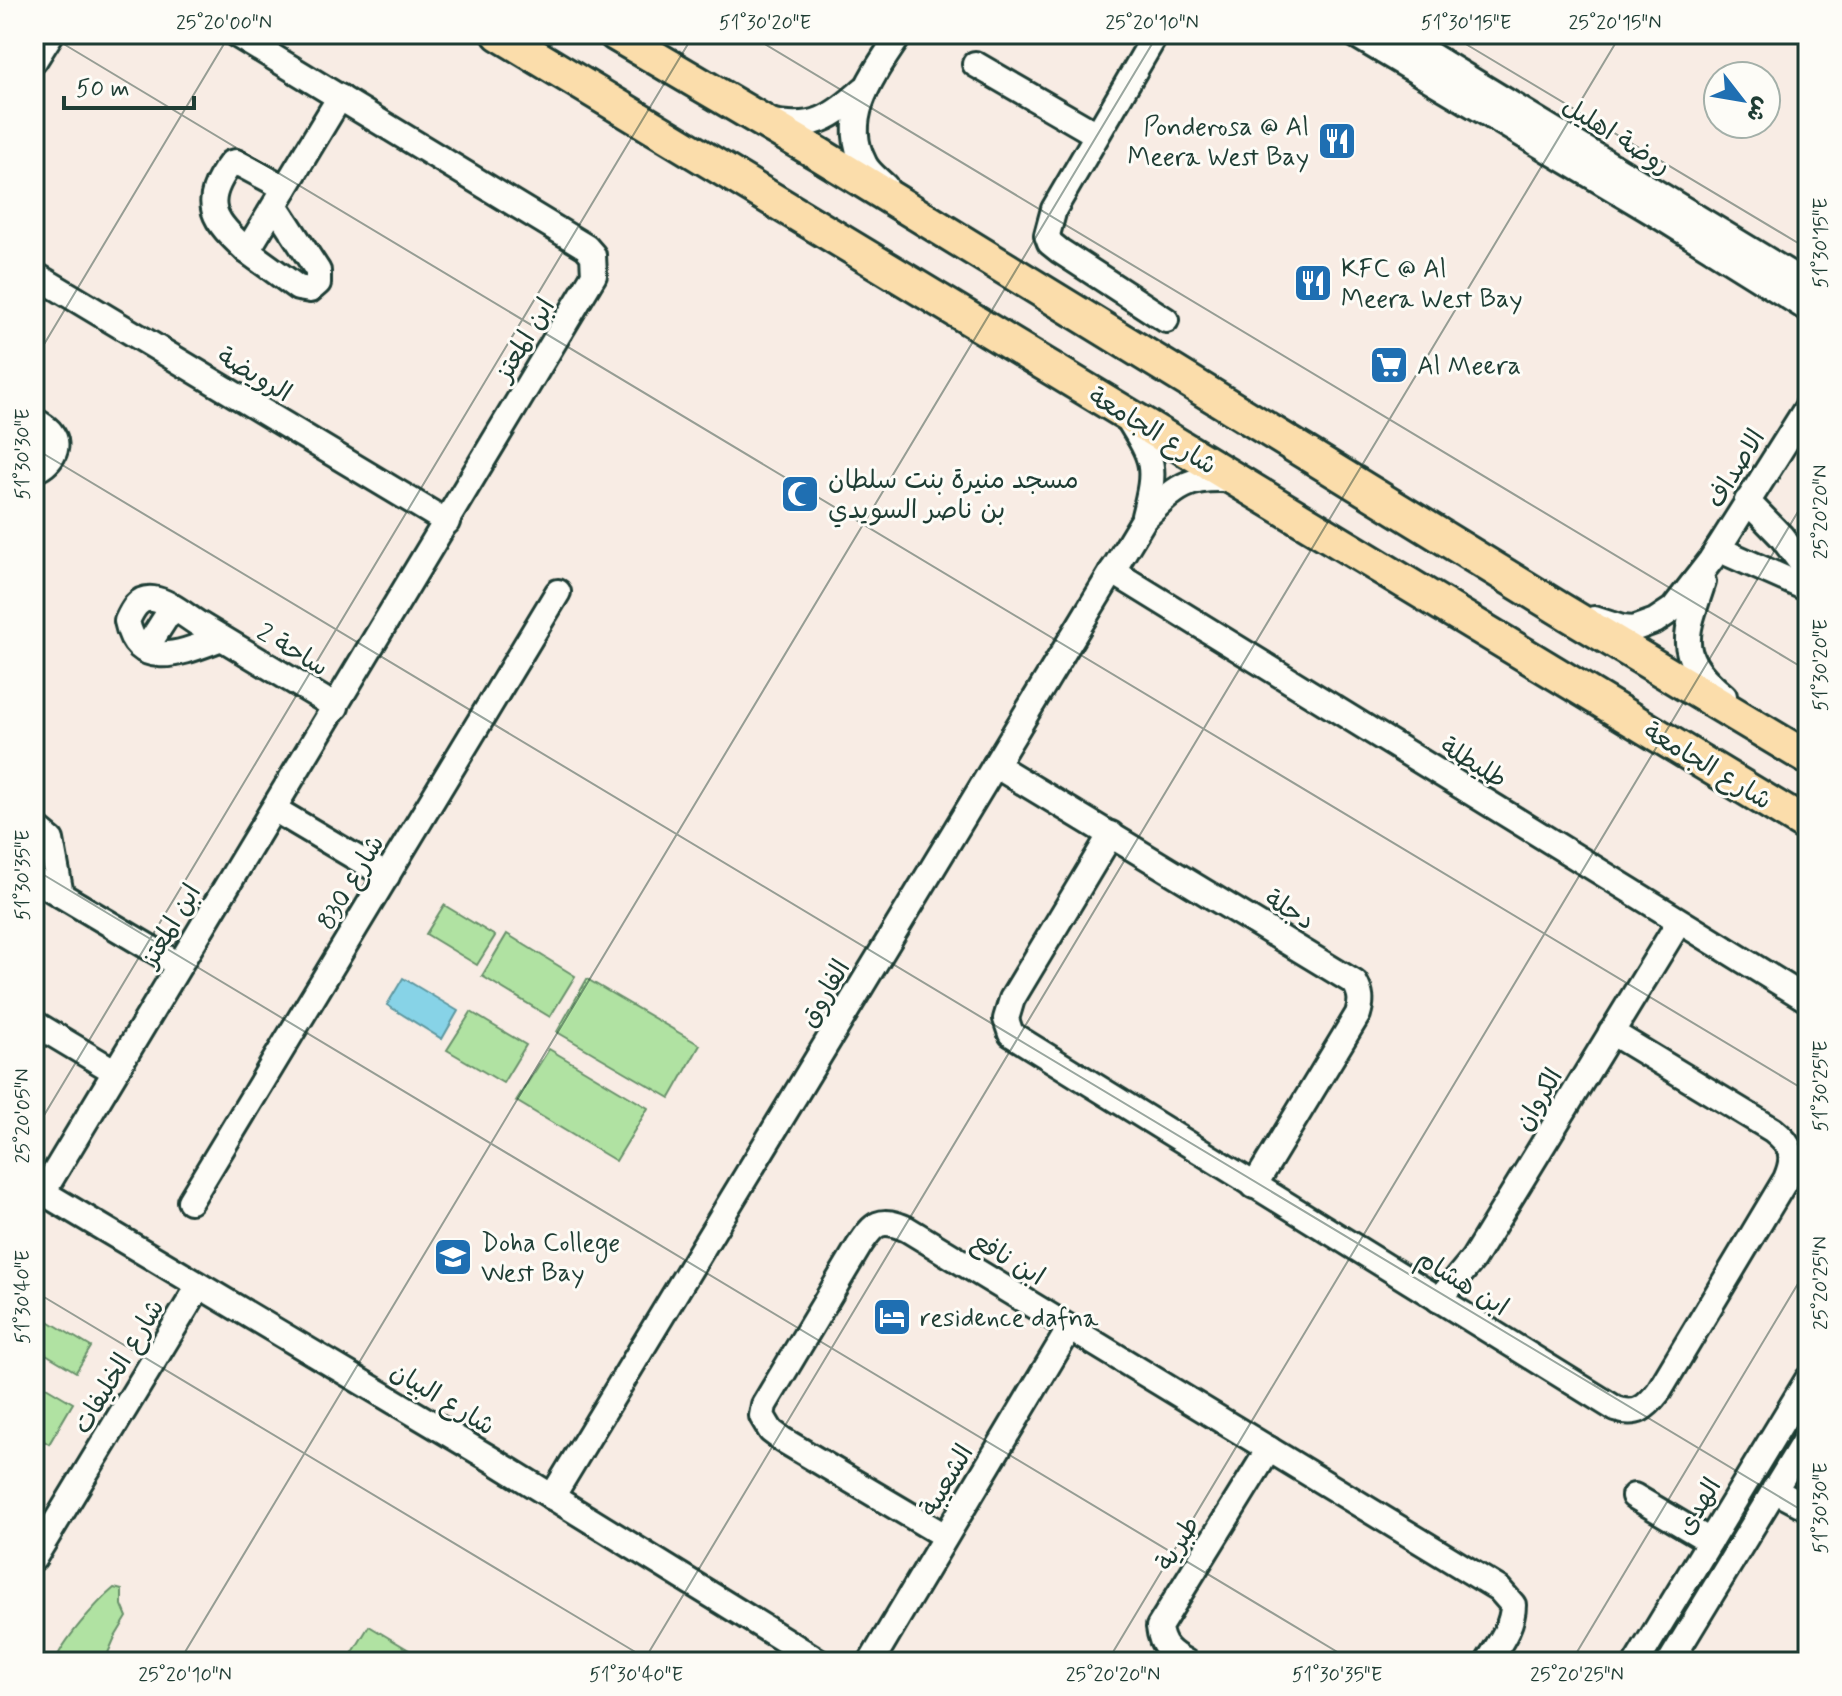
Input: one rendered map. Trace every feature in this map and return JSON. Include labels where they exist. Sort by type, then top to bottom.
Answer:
[{"type":"main road","name":"شارع الجامعة","points":[[499,34],[1808,826]]},
{"type":"main road","points":[[615,34],[1808,758]]},
{"type":"street","points":[[34,61],[51,34]]},
{"type":"street","name":"ابن المعتز","points":[[38,1189],[114,1071],[336,707],[590,283],[595,265],[593,255],[586,247],[235,34]]},
{"type":"street","points":[[733,104],[771,122],[819,122],[838,112],[865,87],[900,34]]},
{"type":"street","points":[[1156,34],[1054,209],[1047,235],[1050,243],[1060,251],[1166,320]]},
{"type":"street","points":[[1354,34],[1808,309]]},
{"type":"street","name":"روضة اهليل","points":[[1396,34],[1808,285]]},
{"type":"street","points":[[975,64],[1096,134]]},
{"type":"street","points":[[865,87],[856,128],[864,163],[911,211]]},
{"type":"street","points":[[247,251],[340,97]]},
{"type":"street","points":[[236,162],[280,197],[318,271],[318,283],[310,290],[298,288],[247,251],[220,226],[213,209],[214,197],[226,169],[236,162]]},
{"type":"street","name":"الرويضة","points":[[34,274],[447,522]]},
{"type":"street","name":"الاصداف","points":[[1560,609],[1622,628],[1642,627],[1673,609],[1714,554],[1808,406]]},
{"type":"street","name":"الفاروق","points":[[1123,412],[1151,459],[1152,487],[1144,519]]},
{"type":"street","points":[[34,470],[45,465],[55,452],[49,430],[35,422]]},
{"type":"street","name":"الفاروق","points":[[552,1497],[1144,519],[1172,491],[1189,481],[1213,478],[1236,480]]},
{"type":"street","points":[[1747,501],[1781,536],[1808,572]]},
{"type":"street","points":[[1714,554],[1808,589]]},
{"type":"street","name":"الاصداف","points":[[1714,554],[1688,627],[1686,639],[1689,653],[1707,682],[1774,738]]},
{"type":"street","name":"طليطلة","points":[[1112,571],[1808,1000]]},
{"type":"street","name":"شارع 830","points":[[190,1201],[558,592]]},
{"type":"street","name":"ساحة 2","points":[[222,638],[173,655],[155,655],[137,644],[127,621],[131,611],[144,599],[158,601],[172,608],[222,638],[336,707]]},
{"type":"street","name":"دجلة","points":[[995,765],[1355,983],[1361,1003],[1358,1014],[1254,1186]]},
{"type":"street","points":[[274,809],[387,876]]},
{"type":"street","points":[[35,829],[51,840],[61,895]]},
{"type":"street","name":"ابن هشام","points":[[1111,834],[1007,1009],[1007,1027],[1019,1041],[1616,1409],[1628,1413],[1648,1406],[1659,1391],[1786,1179],[1793,1163],[1793,1151],[1786,1140],[1773,1130],[1611,1032]]},
{"type":"street","points":[[34,879],[179,965]]},
{"type":"street","name":"الكروان","points":[[1439,1300],[1473,1259],[1679,922]]},
{"type":"street","points":[[34,1023],[114,1071]]},
{"type":"street","name":"شارع البيان","points":[[38,1189],[552,1497],[820,1662]]},
{"type":"street","name":"ابن نافع","points":[[945,1536],[783,1440],[765,1424],[762,1416],[764,1405],[843,1272],[874,1226],[887,1222],[894,1223],[1070,1328],[1508,1597],[1513,1605],[1511,1621],[1488,1662]]},
{"type":"street","name":"شارع الخليفات","points":[[34,1558],[199,1286]]},
{"type":"street","name":"الشعيبة","points":[[871,1662],[1070,1328]]},
{"type":"street","name":"الهدى","points":[[1638,1662],[1808,1379]]},
{"type":"street","points":[[1670,1662],[1808,1435]]},
{"type":"street","name":"طبرية","points":[[1186,1662],[1165,1648],[1160,1640],[1159,1627],[1269,1449]]},
{"type":"street","points":[[1774,1490],[1808,1508]]},
{"type":"street","points":[[1634,1496],[1710,1541]]},
{"type":"green space","points":[[444,905],[495,936],[477,965],[426,934]]},
{"type":"green space","points":[[507,934],[575,976],[550,1017],[482,976]]},
{"type":"green space","points":[[587,979],[700,1045],[670,1098],[557,1032]]},
{"type":"green space","points":[[471,1012],[526,1045],[503,1083],[447,1050]]},
{"type":"green space","points":[[549,1049],[648,1108],[616,1161],[516,1101]]},
{"type":"green space","points":[[45,1319],[91,1347],[76,1372],[34,1347],[34,1338]]},
{"type":"green space","points":[[34,1380],[73,1403],[49,1444],[34,1435]]},
{"type":"green space","points":[[114,1588],[122,1590],[122,1605],[127,1617],[105,1660],[55,1662],[80,1623]]},
{"type":"green space","points":[[369,1626],[429,1662],[347,1662]]},
{"type":"water","points":[[403,978],[458,1011],[442,1039],[387,1005]]},
{"type":"place","name":"Ponderosa @ Al Meera West Bay","points":[[1337,141]]},
{"type":"place","name":"KFC @ Al Meera West Bay","points":[[1313,283]]},
{"type":"place","name":"Al Meera","points":[[1389,365]]},
{"type":"place","name":"مسجد منيرة بنت سلطان بن ناصر السويدي","points":[[800,494]]},
{"type":"place","name":"Doha College West Bay","points":[[453,1257]]},
{"type":"place","name":"residence dafna","points":[[892,1317]]}]
